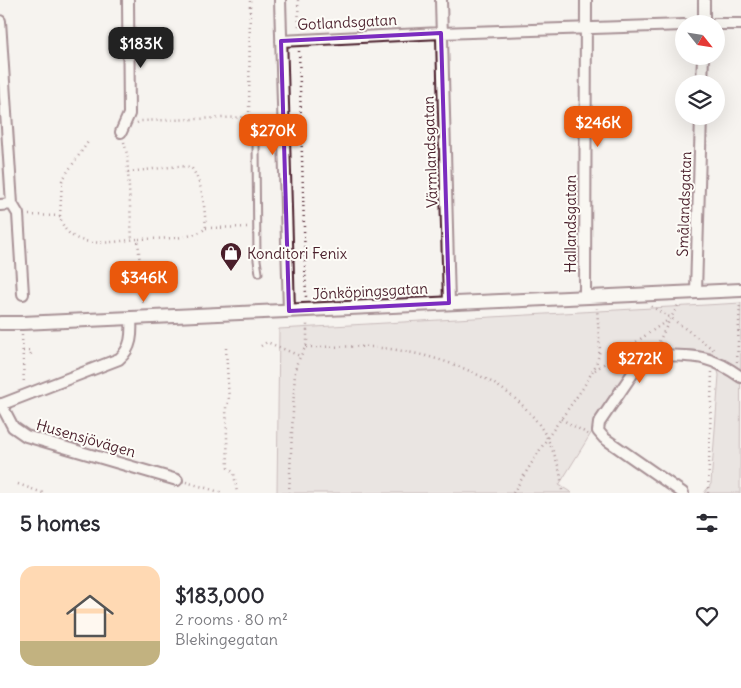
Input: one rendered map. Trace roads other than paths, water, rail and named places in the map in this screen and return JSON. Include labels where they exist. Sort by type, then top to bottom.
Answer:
[{"type":"street","points":[[121,132],[128,114],[128,0]]},
{"type":"street","points":[[280,0],[289,311]]},
{"type":"street","name":"Värmlandsgatan","points":[[441,0],[449,303]]},
{"type":"street","name":"Hallandsgatan","points":[[586,0],[591,297]]},
{"type":"street","points":[[704,0],[704,15]]},
{"type":"street","points":[[0,21],[2,83],[12,204],[18,214],[23,294]]},
{"type":"street","points":[[725,24],[741,24]]},
{"type":"street","name":"Gotlandsgatan","points":[[281,40],[675,25]]},
{"type":"street","name":"Smålandsgatan","points":[[690,292],[700,125]]},
{"type":"street","points":[[0,204],[12,204]]},
{"type":"street","name":"Jönköpingsgatan","points":[[0,323],[741,290]]},
{"type":"street","name":"Husensjövägen","points":[[137,318],[130,345],[119,359],[1,404],[13,427],[26,436],[177,480]]},
{"type":"street","points":[[683,493],[598,431],[600,423],[631,375],[642,361],[653,355],[714,355],[741,377]]},
{"type":"lane","points":[[259,273],[257,260],[256,143],[265,126],[284,123]]},
{"type":"place","name":"Konditori Fenix","points":[[231,272]]}]
